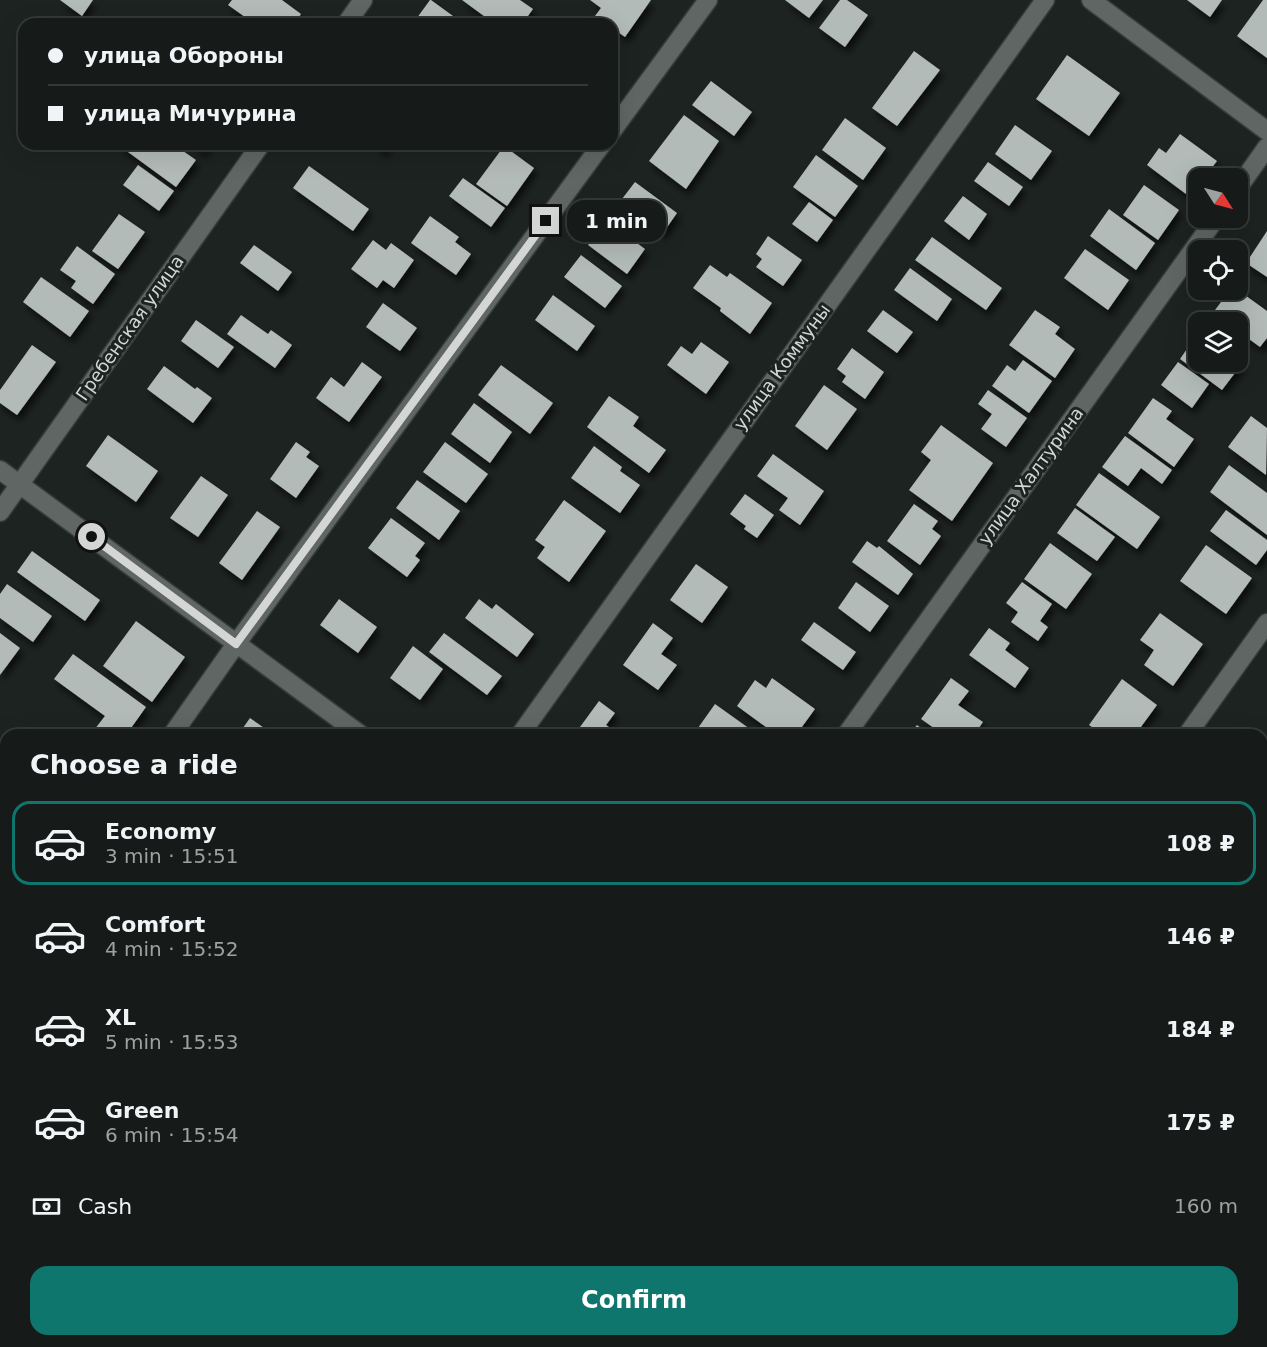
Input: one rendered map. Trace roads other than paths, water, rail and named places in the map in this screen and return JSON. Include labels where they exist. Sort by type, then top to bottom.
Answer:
[{"type":"street","points":[[350,18],[363,0]]},
{"type":"street","points":[[618,123],[708,0]]},
{"type":"street","name":"улица Коммуны","points":[[524,729],[1045,0]]},
{"type":"street","points":[[1091,0],[1267,130]]},
{"type":"street","points":[[1248,174],[1267,147]]},
{"type":"street","name":"Гребенская улица","points":[[0,512],[257,150]]},
{"type":"street","points":[[176,729],[598,150]]},
{"type":"street","name":"улица Халтурина","points":[[850,729],[1209,228]]},
{"type":"street","points":[[0,470],[353,729]]},
{"type":"street","points":[[1191,729],[1267,623]]}]
